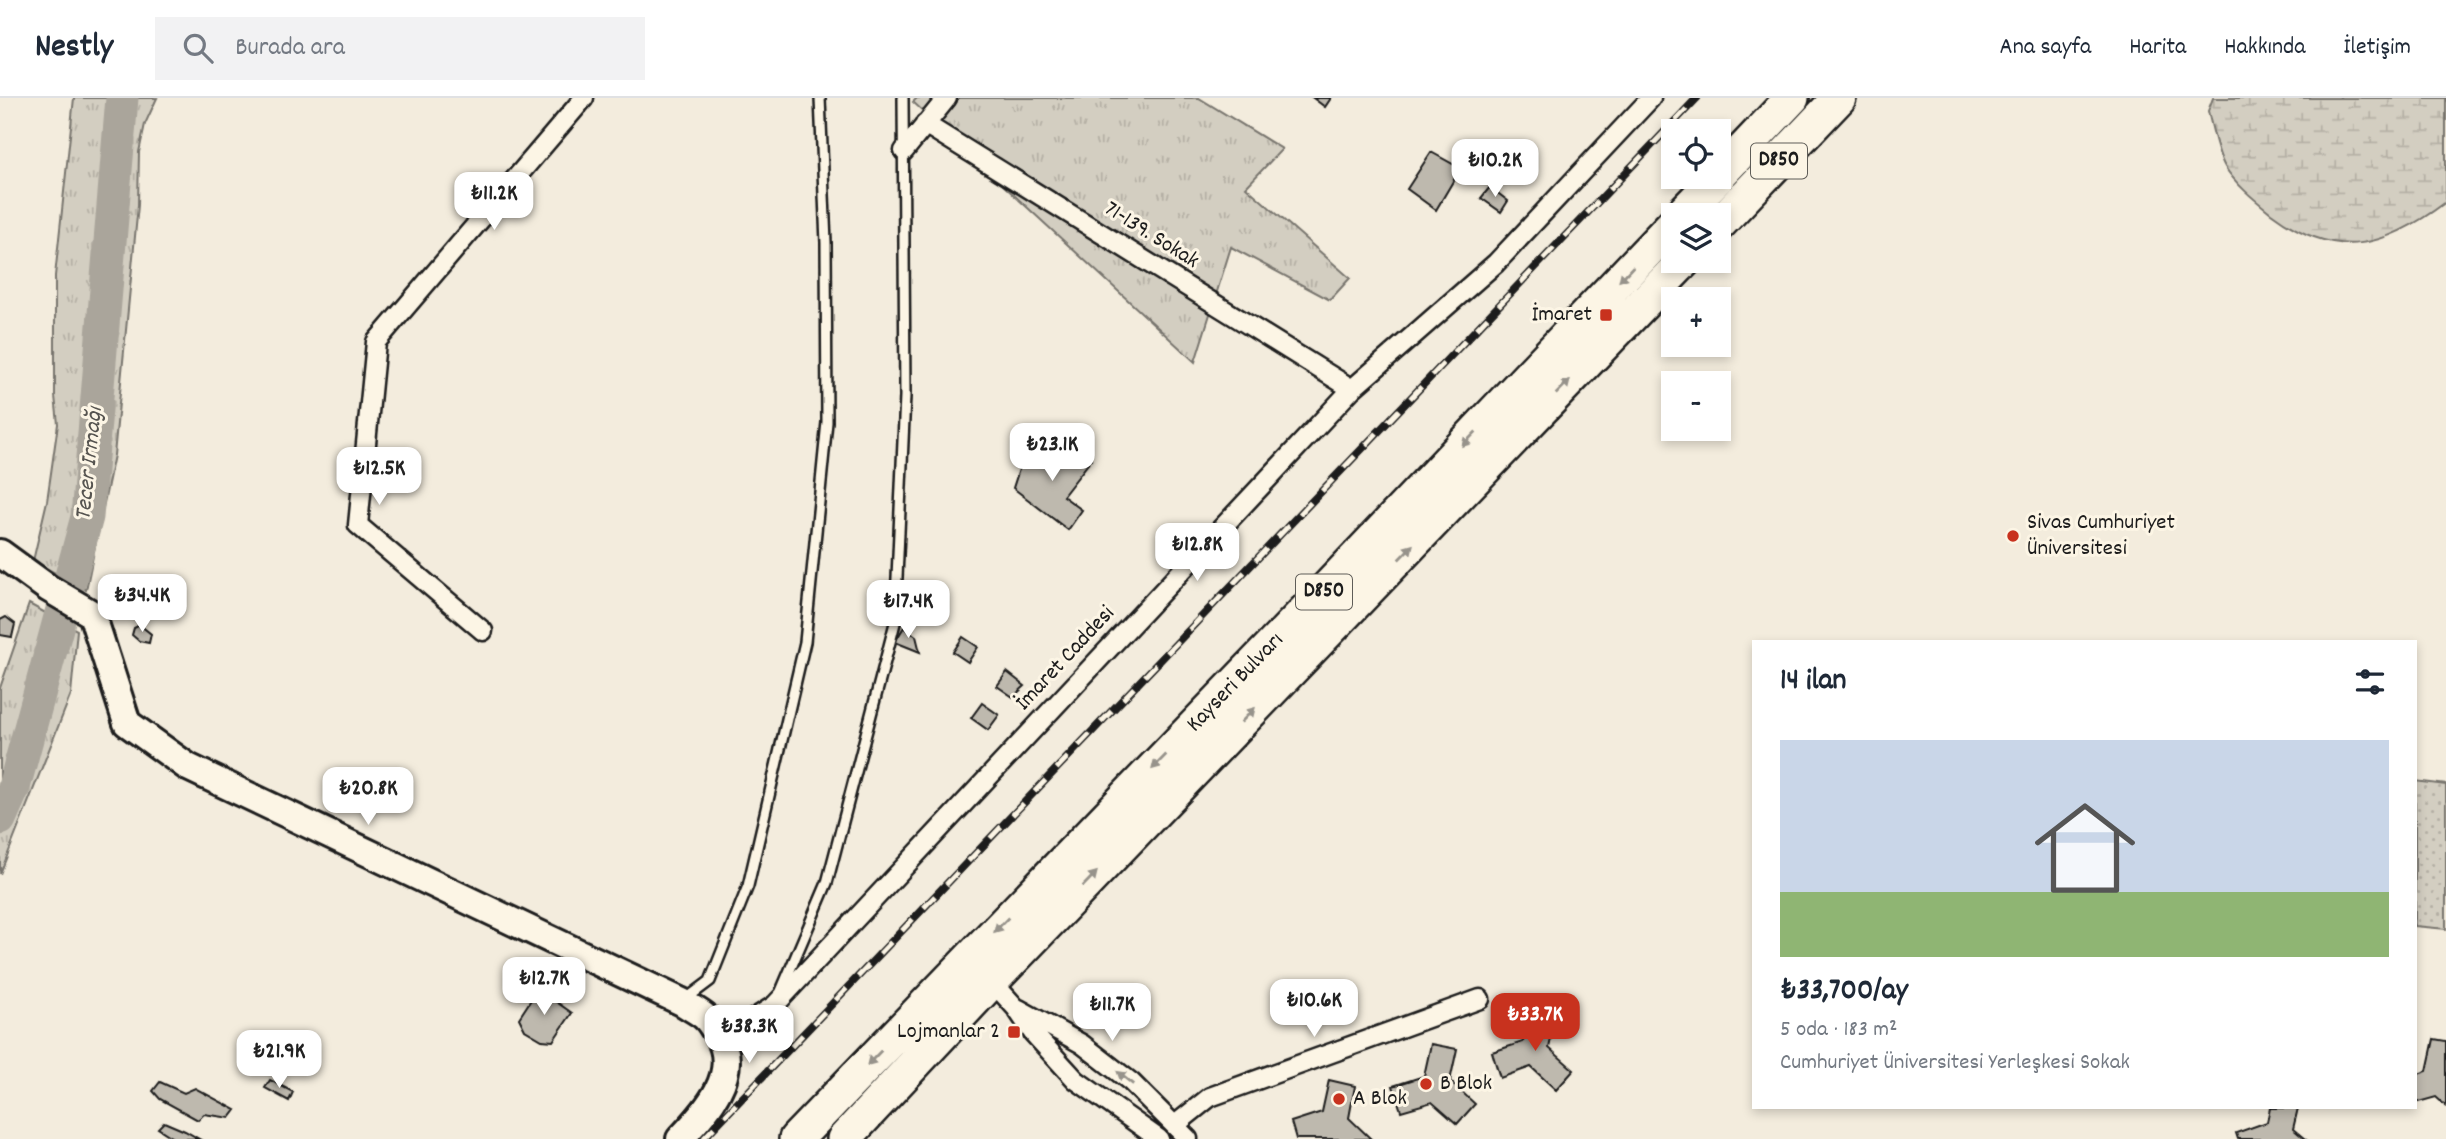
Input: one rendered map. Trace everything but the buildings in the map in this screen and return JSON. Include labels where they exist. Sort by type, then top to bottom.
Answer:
[{"type":"highway","name":"D850","points":[[1731,162],[1792,98]]},
{"type":"highway","name":"D850","points":[[1731,211],[1839,98]]},
{"type":"highway","name":"D850","points":[[1692,203],[1706,189]]},
{"type":"highway","name":"Kayseri Bulvarı","points":[[796,1139],[1311,605],[1661,237]]},
{"type":"highway","name":"Kayseri Bulvarı","points":[[844,1139],[992,981],[1672,273]]},
{"type":"street","points":[[483,631],[358,525],[376,342],[584,98]]},
{"type":"street","points":[[904,152],[947,98]]},
{"type":"street","name":"İmaret Caddesi","points":[[721,1040],[775,1005],[1352,389],[1496,263],[1651,98]]},
{"type":"street","name":"71-139. Sokak","points":[[925,124],[1352,389]]},
{"type":"street","points":[[0,553],[48,588],[92,614],[127,723],[188,767],[682,1002],[707,1018],[721,1040],[727,1056],[718,1094],[680,1139]]},
{"type":"street","points":[[972,955],[1033,1033],[1076,1080],[1159,1139]]},
{"type":"street","points":[[1175,1125],[1210,1097],[1480,999]]},
{"type":"street","points":[[1016,1008],[1082,1044],[1131,1082],[1188,1139]]},
{"type":"lane","points":[[682,1002],[710,981],[748,886],[805,642],[827,422],[820,98]]},
{"type":"lane","points":[[775,1005],[827,883],[895,622],[905,396],[903,98]]},
{"type":"green space","points":[[74,98],[157,98],[145,124],[139,152],[138,205],[114,455],[86,590],[33,561],[47,501],[58,424],[55,396],[55,276]]},
{"type":"green space","points":[[917,98],[1199,98],[1282,149],[1246,187],[1350,278],[1330,300],[1231,247],[1195,362],[913,102]]},
{"type":"green space","points":[[2213,98],[2446,98],[2446,202],[2424,218],[2381,239],[2339,243],[2317,238],[2271,213],[2235,180],[2225,167],[2208,111]]},
{"type":"green space","points":[[29,604],[77,630],[71,694],[0,874],[0,688]]},
{"type":"green space","points":[[2417,781],[2446,785],[2446,929],[2417,926]]},
{"type":"waterway","name":"Tecer Irmağı","points":[[0,819],[14,787],[87,517],[122,98]]},
{"type":"railway","points":[[703,1139],[1697,98]]},
{"type":"place","name":"İmaret","points":[[1606,315]]},
{"type":"place","name":"Sivas Cumhuriyet Üniversitesi","points":[[2013,536]]},
{"type":"place","name":"Lojmanlar 2","points":[[1014,1032]]},
{"type":"place","name":"B Blok","points":[[1426,1084]]},
{"type":"place","name":"A Blok","points":[[1339,1099]]}]
